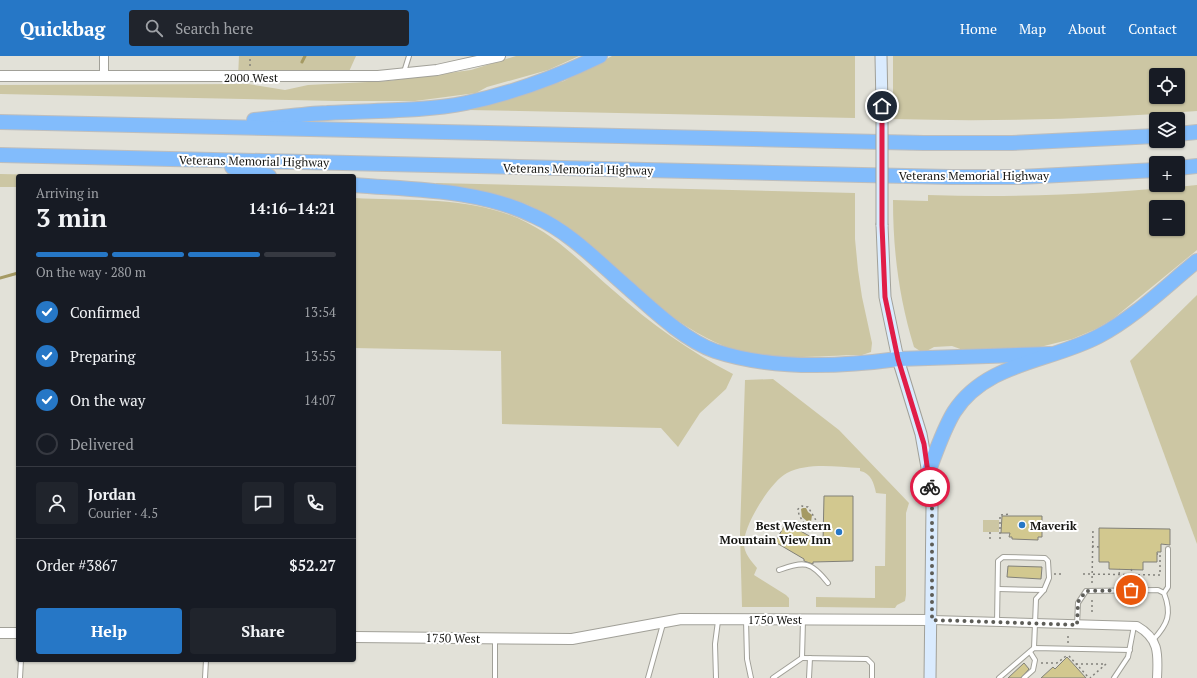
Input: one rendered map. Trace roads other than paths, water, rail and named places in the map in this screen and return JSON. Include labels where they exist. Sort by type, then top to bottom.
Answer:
[{"type":"highway","points":[[196,127],[325,113],[422,109],[464,103],[504,94],[532,85],[567,72],[600,56]]},
{"type":"highway","points":[[0,122],[932,143],[1051,142],[1149,136]]},
{"type":"highway","points":[[1185,133],[1197,132]]},
{"type":"highway","name":"Veterans Memorial Highway","points":[[0,156],[951,177],[1026,176],[1149,170]]},
{"type":"highway","points":[[206,160],[261,174]]},
{"type":"highway","points":[[1185,167],[1197,166]]},
{"type":"highway","points":[[356,185],[468,195],[503,202],[536,216],[562,232],[685,334],[714,351],[763,362],[808,365],[898,359],[1050,354]]},
{"type":"highway","points":[[928,473],[948,423],[962,401],[973,389],[992,376],[1050,354],[1074,348],[1123,323],[1197,261]]},
{"type":"main road","points":[[881,56],[882,225],[885,297],[898,359],[921,434],[932,507],[932,620],[930,678]]},
{"type":"street","points":[[104,56],[104,77]]},
{"type":"street","name":"2000 West","points":[[0,76],[347,76],[404,74],[469,64],[500,56]]},
{"type":"street","name":"1750 West","points":[[356,637],[572,639],[663,624],[681,619],[932,620],[1134,626]]},
{"type":"street","points":[[1134,626],[1147,632],[1153,640],[1158,652],[1157,678]]},
{"type":"street","points":[[0,633],[16,633]]},
{"type":"lane","points":[[404,74],[409,56]]},
{"type":"lane","points":[[1153,640],[1165,627],[1168,612],[1164,593],[1168,587],[1168,549]]},
{"type":"lane","points":[[997,623],[998,561],[1003,557],[1045,558],[1048,561],[1049,578],[1044,590],[1036,600],[1032,650],[1035,660],[1033,670],[1024,678]]},
{"type":"lane","points":[[779,570],[798,563],[817,568],[828,583]]},
{"type":"lane","points":[[998,589],[1044,590]]},
{"type":"lane","points":[[1077,625],[1078,602],[1086,591],[1144,589],[1158,590],[1164,593]]},
{"type":"lane","points":[[716,678],[715,644],[718,619]]},
{"type":"lane","points":[[746,619],[747,659],[751,678]]},
{"type":"lane","points":[[802,658],[803,620]]},
{"type":"lane","points":[[648,678],[663,624]]},
{"type":"lane","points":[[1114,678],[1128,657],[1134,626]]},
{"type":"lane","points":[[495,638],[495,678]]},
{"type":"lane","points":[[1002,677],[1032,650],[1130,650]]},
{"type":"lane","points":[[773,678],[802,658],[867,659],[872,664],[872,678]]},
{"type":"lane","points":[[809,678],[810,658]]},
{"type":"lane","points":[[20,678],[21,662]]},
{"type":"lane","points":[[205,678],[206,662]]},
{"type":"waterway","points":[[302,62],[305,56]]},
{"type":"waterway","points":[[0,278],[16,274]]},
{"type":"place","name":"Maverik","points":[[1022,525]]},
{"type":"place","name":"Best Western Mountain View Inn","points":[[839,532]]}]
